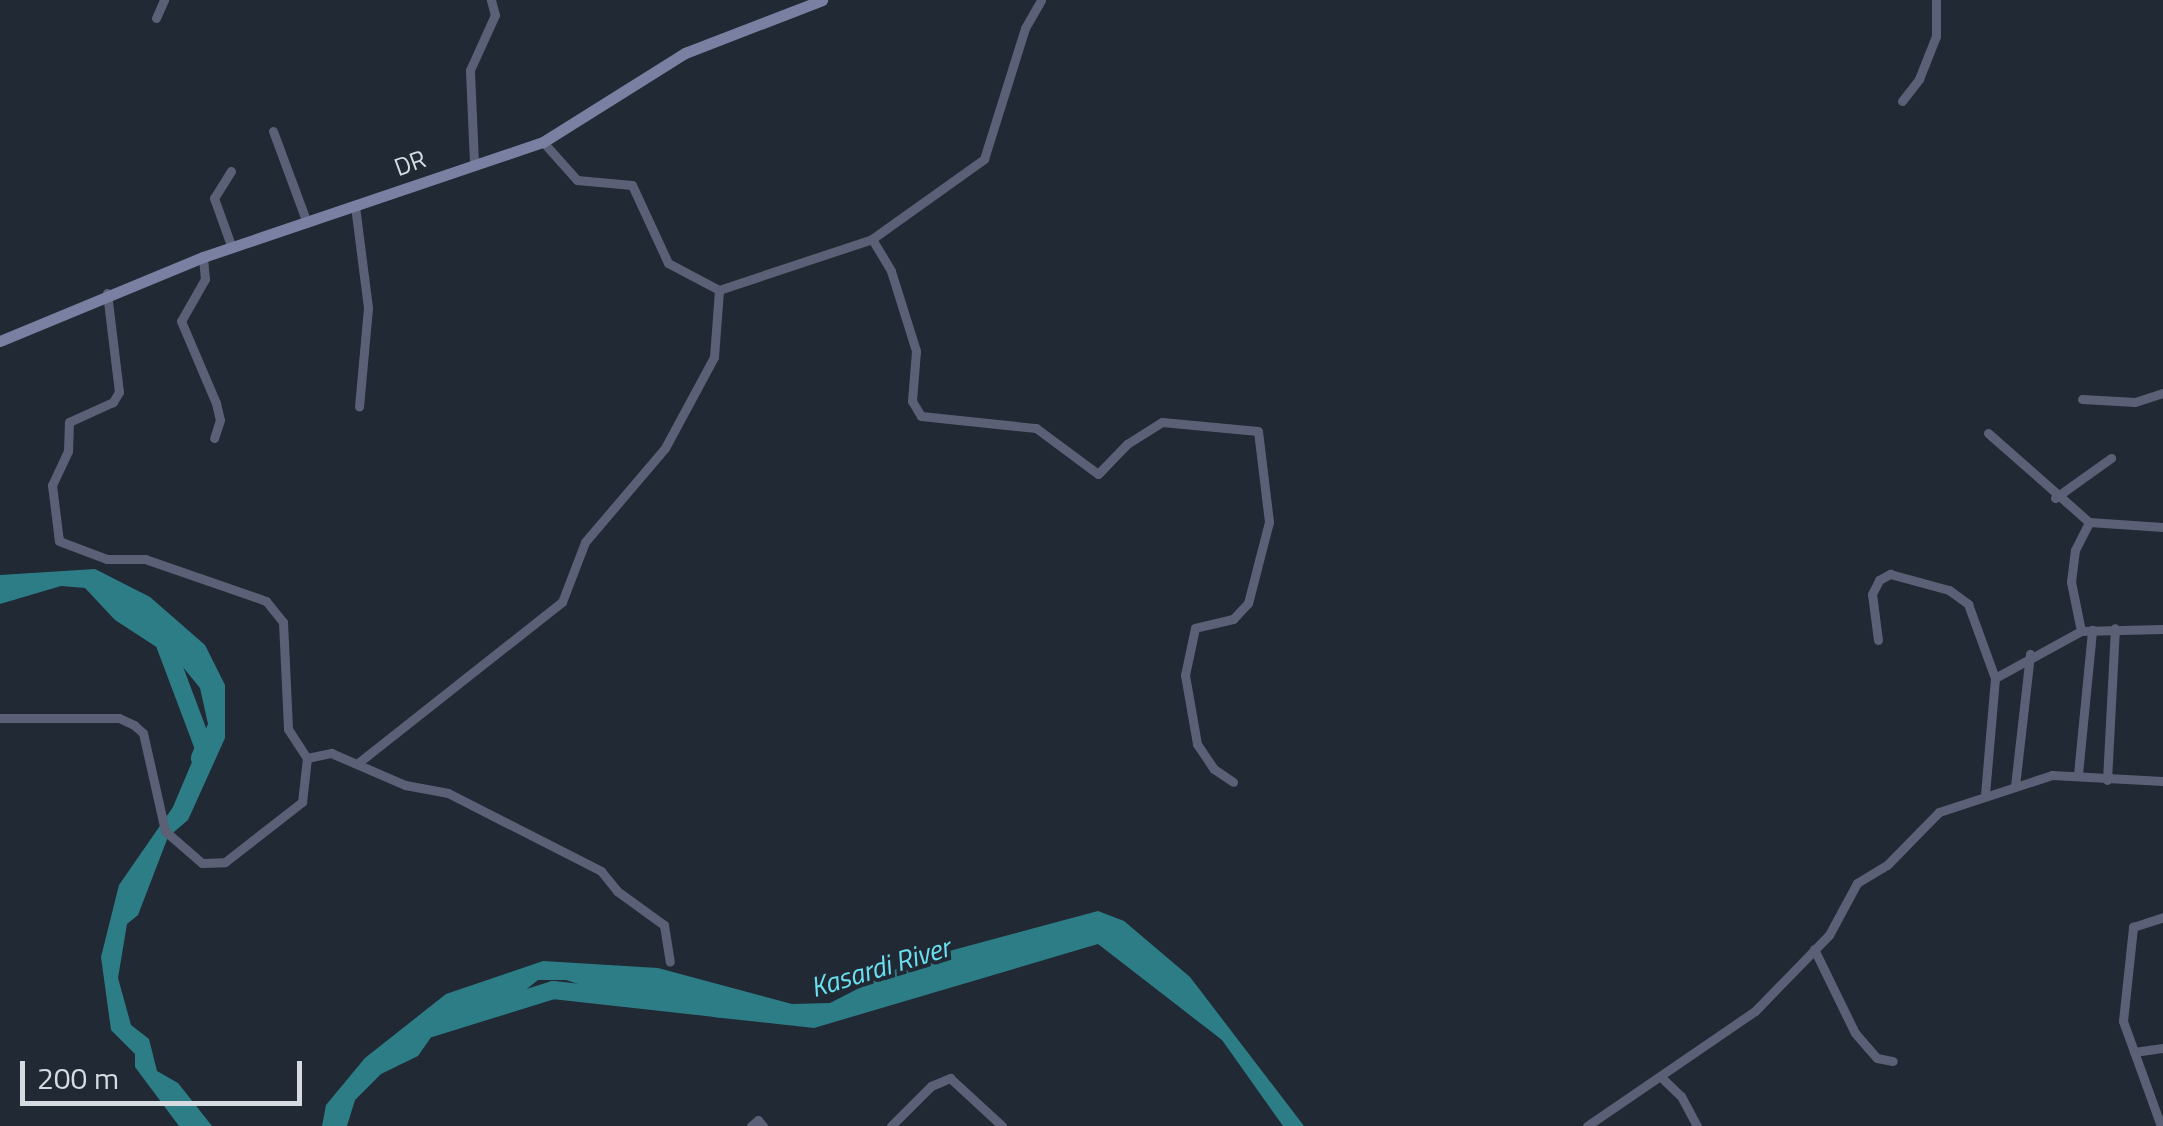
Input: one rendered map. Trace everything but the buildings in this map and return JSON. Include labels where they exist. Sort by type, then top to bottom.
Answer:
[{"type":"street","points":[[156,18],[164,0]]},
{"type":"street","points":[[474,163],[470,70],[495,15],[491,0]]},
{"type":"street","name":"DR","points":[[0,341],[107,293],[543,142],[685,53],[822,0]]},
{"type":"street","points":[[543,142],[577,180],[632,185],[668,263],[720,290],[872,239],[984,159],[1025,28],[1040,0]]},
{"type":"street","points":[[1902,101],[1919,80],[1936,36],[1936,0]]},
{"type":"street","points":[[273,131],[307,223]]},
{"type":"street","points":[[232,171],[214,198],[232,248]]},
{"type":"street","points":[[355,206],[368,308],[359,407]]},
{"type":"street","points":[[872,239],[892,271],[916,352],[912,401],[920,416],[1036,428],[1098,474],[1128,444],[1162,422],[1258,431],[1270,522],[1248,603],[1233,620],[1195,628],[1185,674],[1197,744],[1214,769],[1234,782]]},
{"type":"street","points":[[203,258],[205,280],[181,321],[216,404],[220,420],[214,438]]},
{"type":"street","points":[[358,763],[562,602],[585,542],[666,448],[714,357],[720,290]]},
{"type":"street","points":[[0,718],[118,718],[134,725],[142,733],[165,831],[202,863],[224,862],[302,802],[307,758],[288,729],[288,648],[276,609],[235,586],[173,573],[145,559],[107,559],[60,542],[52,485],[68,451],[69,422],[114,402],[118,392],[107,293]]},
{"type":"street","points":[[2082,398],[2135,402],[2163,393]]},
{"type":"street","points":[[1988,433],[2055,498],[2089,522],[2163,527]]},
{"type":"street","points":[[2055,498],[2111,458]]},
{"type":"street","points":[[2078,774],[2086,630],[2072,582],[2075,550],[2089,522]]},
{"type":"street","points":[[1878,640],[1872,594],[1879,580],[1915,578],[1968,604],[1995,678],[1985,795]]},
{"type":"street","points":[[2108,780],[2115,628]]},
{"type":"street","points":[[1995,678],[2030,654],[2086,630],[2163,630]]},
{"type":"street","points":[[2015,786],[2030,654]]},
{"type":"street","points":[[307,758],[330,753],[405,785],[448,793],[602,871],[617,892],[664,926],[670,962]]},
{"type":"street","points":[[1587,1126],[1754,1011],[1842,917],[1856,883],[1886,865],[1939,812],[2015,786],[2078,774],[2108,780],[2163,781]]},
{"type":"street","points":[[2161,1126],[2123,1022],[2132,927],[2163,917]]},
{"type":"street","points":[[1814,949],[1855,1033],[1877,1058],[1893,1061]]},
{"type":"street","points":[[2134,1052],[2163,1048]]},
{"type":"street","points":[[1661,1077],[1682,1096],[1697,1126]]},
{"type":"street","points":[[891,1126],[931,1086],[950,1078],[1002,1126]]},
{"type":"street","points":[[751,1126],[758,1120],[764,1126]]},
{"type":"water","points":[[95,569],[150,597],[205,645],[225,685],[225,738],[188,820],[168,837],[138,915],[127,924],[118,978],[131,1025],[149,1039],[157,1071],[178,1083],[212,1126],[179,1126],[135,1067],[135,1054],[111,1030],[101,957],[119,885],[173,807],[208,724],[200,688],[178,661],[115,620],[85,588],[61,586],[0,604],[0,575]]},
{"type":"water","points":[[1098,911],[1124,921],[1190,977],[1304,1126],[1283,1126],[1222,1040],[1098,944],[814,1028],[713,1017],[702,1005],[668,994],[602,992],[566,980],[538,980],[508,1004],[436,1030],[418,1056],[381,1074],[355,1100],[347,1126],[322,1126],[326,1105],[365,1058],[446,994],[543,961],[658,968],[792,1004],[830,1003],[912,961]]},
{"type":"waterway","name":"Kasardi River","points":[[163,639],[204,748],[200,758]]},
{"type":"waterway","name":"Kasardi River","points":[[428,1029],[553,990],[725,1009]]}]
